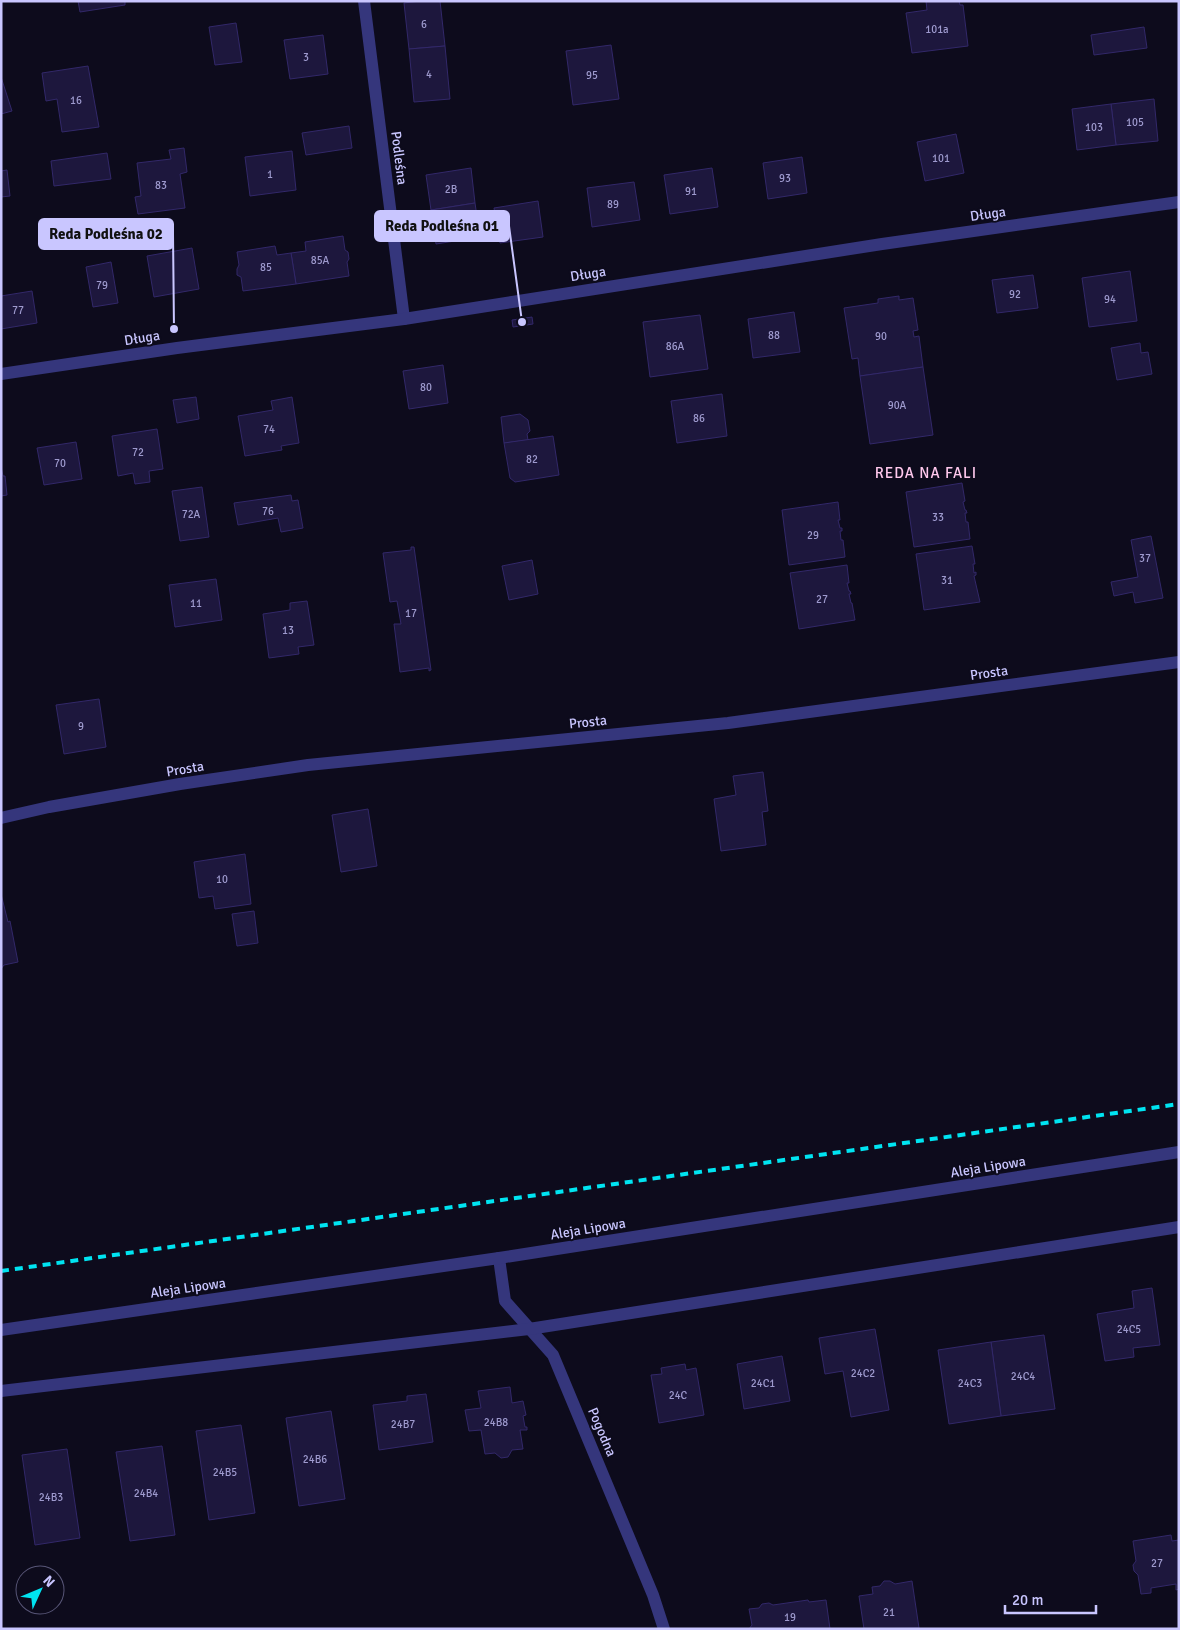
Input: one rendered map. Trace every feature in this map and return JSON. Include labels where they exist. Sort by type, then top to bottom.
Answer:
[{"type":"street","name":"Podleśna","points":[[364,1],[404,319]]},
{"type":"street","name":"Długa","points":[[1,374],[177,348],[404,319],[882,244],[1179,202]]},
{"type":"street","name":"Prosta","points":[[1,818],[49,807],[180,784],[308,765],[728,723],[1179,662]]},
{"type":"street","name":"Aleja Lipowa","points":[[1,1330],[499,1258],[1179,1152]]},
{"type":"street","points":[[1,1391],[529,1329],[1179,1227]]},
{"type":"street","name":"Pogodna","points":[[499,1258],[505,1302],[553,1355],[653,1595],[664,1629]]},
{"type":"building","points":[[78,1],[125,1],[125,5],[80,12]]},
{"type":"building","points":[[440,1],[445,46],[409,49],[404,3]]},
{"type":"building","points":[[926,1],[959,1],[960,5],[963,5],[968,46],[912,53],[906,13],[927,10]]},
{"type":"building","points":[[236,23],[242,62],[215,65],[209,27]]},
{"type":"building","points":[[1144,27],[1147,48],[1094,55],[1091,35]]},
{"type":"building","points":[[323,35],[328,74],[290,79],[284,40]]},
{"type":"building","points":[[611,45],[619,99],[573,105],[566,51]]},
{"type":"building","points":[[445,46],[450,99],[414,102],[409,49]]},
{"type":"building","points":[[88,66],[99,127],[62,132],[57,99],[46,101],[42,73]]},
{"type":"building","points":[[1,77],[12,111],[1,114]]},
{"type":"building","points":[[1154,99],[1158,141],[1116,145],[1111,104]]},
{"type":"building","points":[[1111,104],[1116,145],[1077,150],[1072,109]]},
{"type":"building","points":[[349,126],[352,148],[306,155],[302,133]]},
{"type":"building","points":[[956,134],[964,173],[925,181],[917,142]]},
{"type":"building","points":[[184,148],[187,172],[180,174],[185,208],[138,214],[135,197],[141,196],[137,163],[171,159],[169,150]]},
{"type":"building","points":[[292,151],[296,190],[250,196],[245,157]]},
{"type":"building","points":[[107,153],[111,179],[54,186],[51,161]]},
{"type":"building","points":[[802,157],[807,193],[768,199],[763,163]]},
{"type":"building","points":[[471,168],[475,203],[431,210],[426,175]]},
{"type":"building","points":[[712,168],[718,207],[670,214],[664,175]]},
{"type":"building","points":[[7,170],[10,196],[1,197],[1,171]]},
{"type":"building","points":[[634,182],[640,220],[592,227],[587,188]]},
{"type":"building","points":[[538,201],[543,237],[500,243],[494,208]]},
{"type":"building","points":[[475,203],[480,237],[436,244],[431,210]]},
{"type":"building","points":[[343,236],[345,250],[348,252],[349,276],[296,284],[291,253],[306,251],[305,242]]},
{"type":"building","points":[[275,246],[277,255],[291,253],[296,284],[243,291],[241,277],[237,275],[239,265],[237,252]]},
{"type":"building","points":[[192,248],[199,289],[154,297],[147,256]]},
{"type":"building","points":[[111,262],[118,303],[93,307],[86,267]]},
{"type":"building","points":[[1130,271],[1137,321],[1089,327],[1082,278]]},
{"type":"building","points":[[1033,275],[1038,308],[997,313],[992,280]]},
{"type":"building","points":[[32,291],[37,323],[1,329],[1,296]]},
{"type":"building","points":[[899,296],[899,300],[913,298],[918,330],[913,331],[914,337],[919,336],[923,367],[860,376],[858,358],[852,359],[844,308],[878,303],[878,299]]},
{"type":"building","points":[[794,312],[800,352],[753,358],[748,319]]},
{"type":"building","points":[[700,315],[708,369],[650,377],[643,322]]},
{"type":"building","points":[[532,317],[533,324],[513,327],[512,320]]},
{"type":"building","points":[[1140,343],[1141,353],[1148,352],[1152,374],[1117,380],[1111,348]]},
{"type":"building","points":[[443,365],[448,403],[409,409],[403,371]]},
{"type":"building","points":[[923,367],[933,435],[870,444],[860,376]]},
{"type":"building","points":[[722,394],[727,436],[677,443],[671,401]]},
{"type":"building","points":[[196,397],[199,419],[177,423],[173,400]]},
{"type":"building","points":[[292,397],[299,443],[281,446],[282,450],[245,456],[238,416],[273,410],[271,401]]},
{"type":"building","points":[[520,414],[528,420],[530,431],[527,434],[528,440],[504,443],[501,417]]},
{"type":"building","points":[[157,429],[163,469],[149,471],[150,482],[135,484],[133,473],[118,476],[112,436]]},
{"type":"building","points":[[553,436],[559,475],[515,482],[510,478],[504,443]]},
{"type":"building","points":[[76,442],[82,479],[44,485],[37,448]]},
{"type":"building","points":[[1,467],[3,476],[5,476],[7,495],[1,496]]},
{"type":"building","points":[[962,483],[965,501],[963,502],[967,513],[965,513],[966,522],[968,522],[970,539],[914,547],[906,492]]},
{"type":"building","points":[[202,487],[209,537],[180,541],[172,491]]},
{"type":"building","points":[[291,495],[292,501],[298,500],[303,528],[281,532],[278,518],[238,525],[234,503]]},
{"type":"building","points":[[838,502],[840,520],[838,520],[840,528],[842,528],[842,531],[840,531],[845,557],[789,565],[782,510]]},
{"type":"building","points":[[1151,536],[1163,598],[1135,603],[1133,592],[1114,596],[1111,582],[1138,577],[1131,540]]},
{"type":"building","points":[[972,546],[975,564],[973,564],[974,573],[976,572],[974,576],[980,602],[924,610],[916,554]]},
{"type":"building","points":[[411,547],[414,547],[431,670],[429,671],[429,668],[400,672],[394,624],[401,624],[397,601],[390,602],[383,553],[411,550]]},
{"type":"building","points":[[532,560],[538,594],[509,600],[502,566]]},
{"type":"building","points":[[847,565],[849,583],[847,583],[851,594],[849,594],[855,620],[799,629],[790,573]]},
{"type":"building","points":[[216,579],[222,620],[175,627],[169,585]]},
{"type":"building","points":[[307,601],[314,645],[298,647],[299,654],[269,658],[263,614],[290,610],[290,603]]},
{"type":"building","points":[[99,699],[106,747],[64,754],[56,705]]},
{"type":"building","points":[[763,772],[768,811],[762,812],[766,845],[721,851],[714,799],[736,795],[733,776]]},
{"type":"building","points":[[368,809],[377,866],[341,872],[332,815]]},
{"type":"building","points":[[245,854],[251,904],[215,909],[213,896],[199,898],[194,862]]},
{"type":"building","points":[[1,894],[8,922],[10,921],[18,962],[4,965],[1,969]]},
{"type":"building","points":[[254,911],[258,943],[237,946],[232,914]]},
{"type":"building","points":[[1152,1288],[1160,1345],[1133,1348],[1134,1357],[1105,1361],[1097,1314],[1134,1308],[1132,1291]]},
{"type":"building","points":[[875,1329],[889,1410],[851,1417],[843,1371],[825,1374],[819,1338]]},
{"type":"building","points":[[1044,1335],[1055,1409],[1001,1416],[991,1342]]},
{"type":"building","points":[[991,1342],[1001,1416],[949,1424],[938,1350]]},
{"type":"building","points":[[782,1356],[790,1401],[744,1409],[737,1364]]},
{"type":"building","points":[[685,1364],[686,1370],[696,1368],[704,1415],[659,1423],[651,1375],[662,1374],[661,1368]]},
{"type":"building","points":[[510,1387],[512,1403],[523,1401],[526,1415],[523,1416],[527,1430],[520,1430],[523,1449],[512,1450],[508,1457],[501,1458],[495,1453],[485,1454],[481,1430],[469,1431],[465,1410],[481,1408],[478,1391]]},
{"type":"building","points":[[426,1394],[433,1442],[379,1450],[373,1405],[407,1401],[407,1396]]},
{"type":"building","points":[[331,1411],[345,1499],[299,1506],[286,1418]]},
{"type":"building","points":[[241,1425],[255,1513],[209,1520],[196,1431]]},
{"type":"building","points":[[162,1446],[175,1535],[130,1541],[116,1452]]},
{"type":"building","points":[[67,1449],[80,1538],[35,1545],[22,1455]]},
{"type":"building","points":[[1171,1535],[1172,1541],[1179,1540],[1179,1589],[1176,1590],[1176,1584],[1151,1588],[1151,1593],[1141,1594],[1138,1575],[1134,1571],[1133,1565],[1136,1561],[1133,1541]]},
{"type":"building","points":[[884,1581],[890,1581],[895,1584],[912,1581],[919,1628],[864,1629],[859,1596],[873,1594],[872,1587],[880,1586]]},
{"type":"building","points":[[808,1600],[809,1602],[826,1600],[830,1629],[749,1629],[752,1625],[749,1609],[759,1608],[762,1604],[769,1603],[773,1605]]},
{"type":"railway","points":[[1,1271],[1179,1104]]},
{"type":"place","name":"Reda Podleśna 01","points":[[522,322]]},
{"type":"place","name":"Reda Podleśna 02","points":[[174,329]]},
{"type":"district","name":"REDA NA FALI","points":[[926,473]]}]
